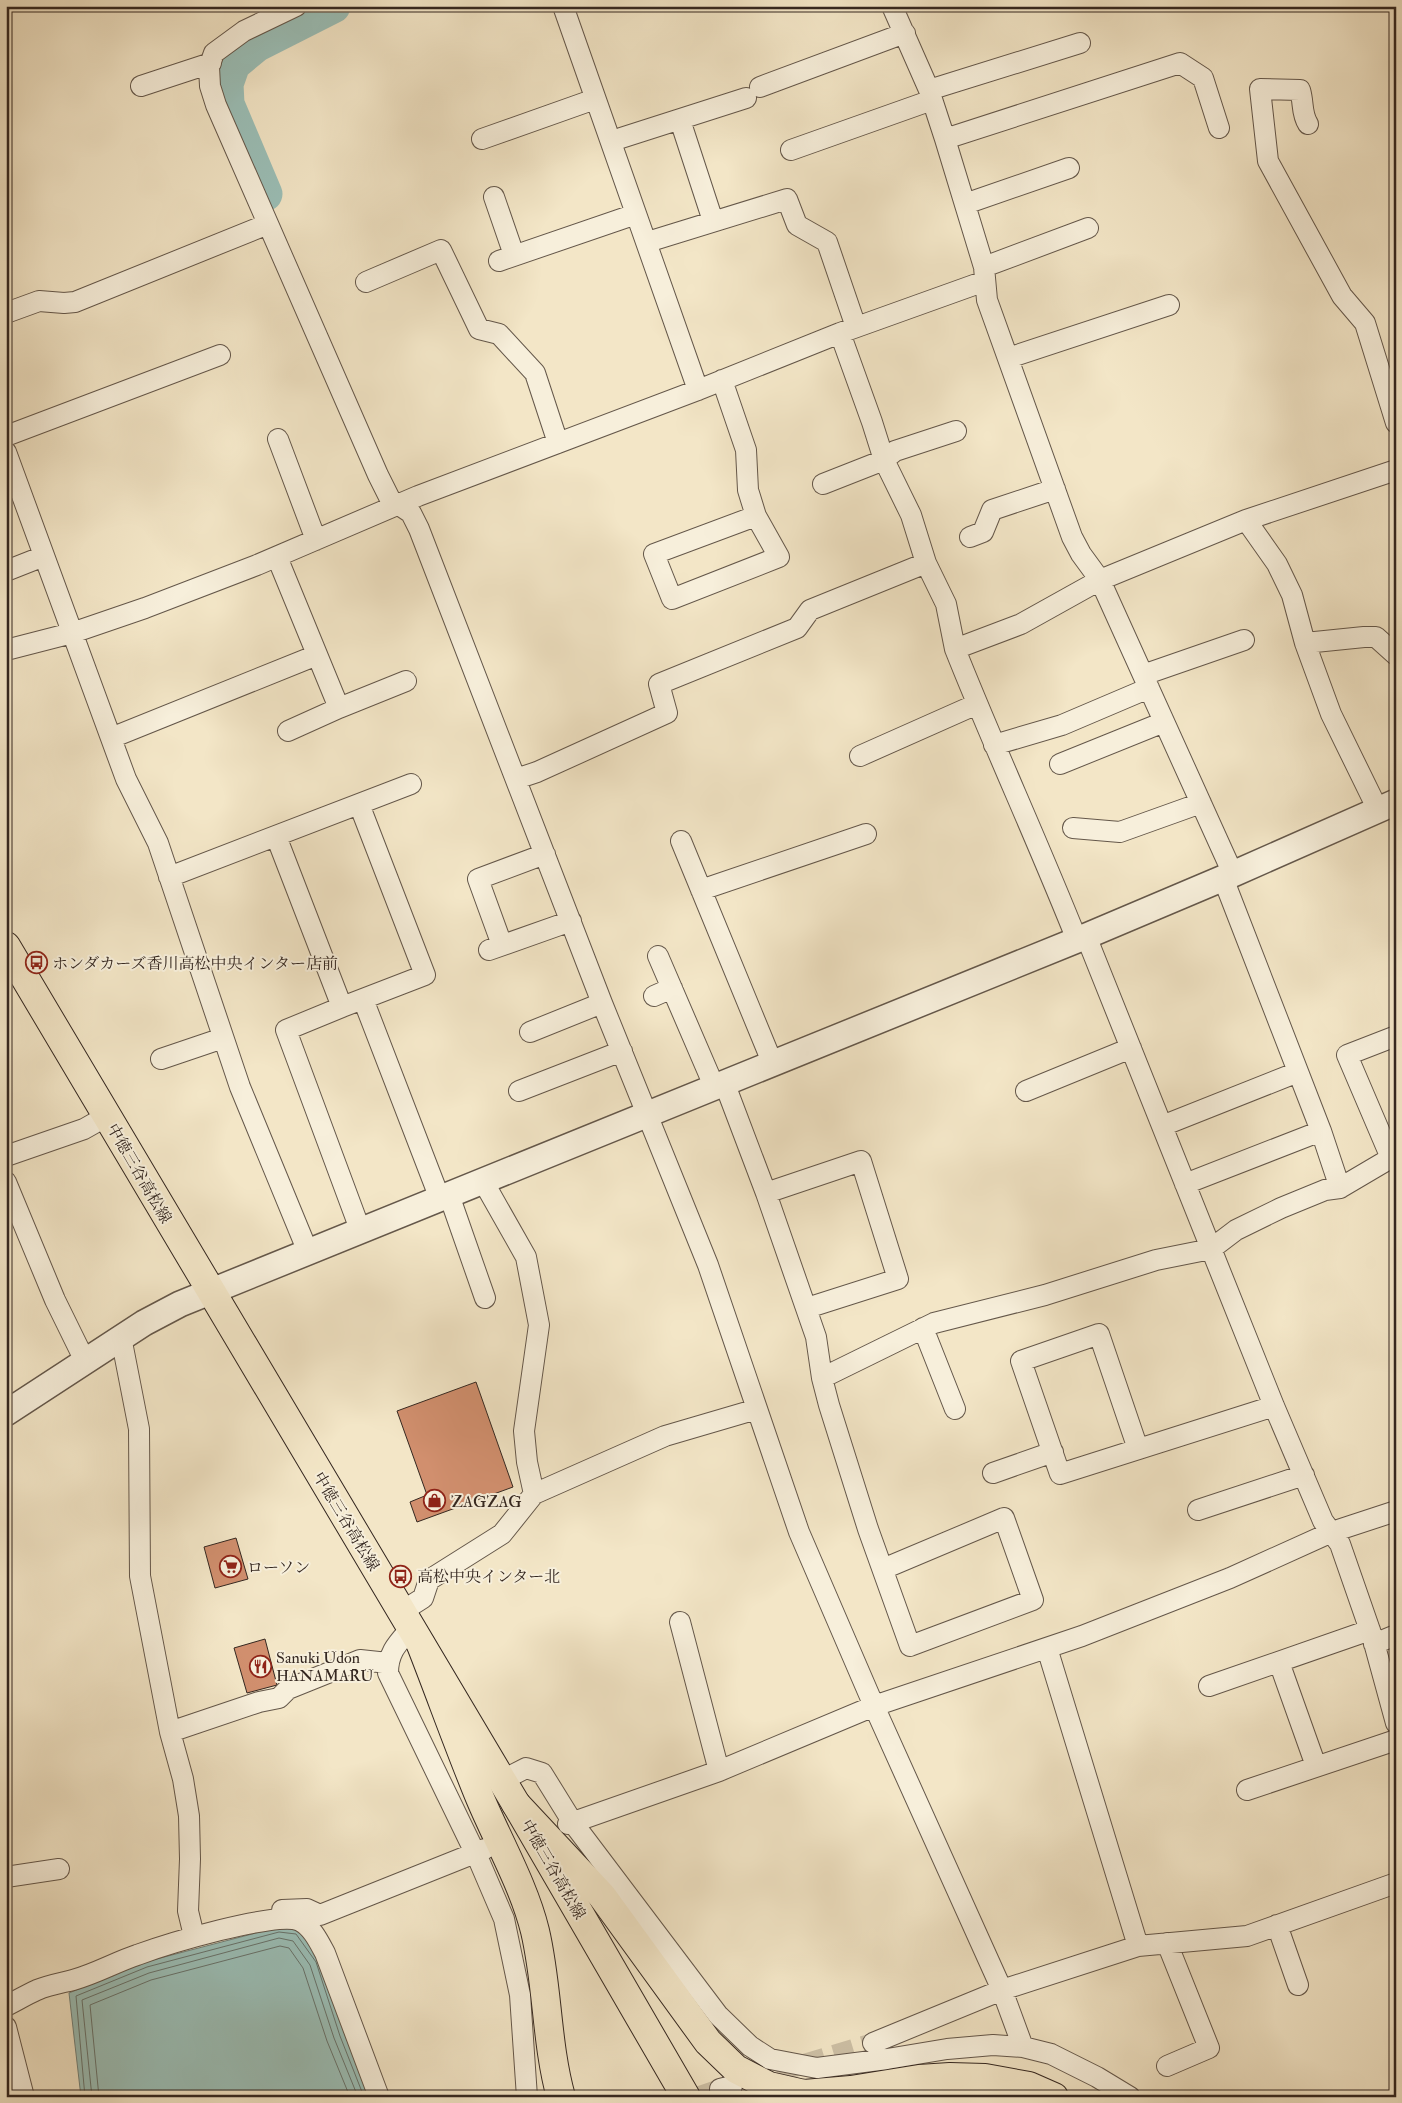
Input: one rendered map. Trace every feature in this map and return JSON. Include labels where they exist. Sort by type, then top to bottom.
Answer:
[{"type":"main road","name":"中徳三谷高松線","points":[[6,946],[516,1804],[686,2097]]},
{"type":"main road","points":[[411,1628],[481,1798],[508,1858],[534,1930],[545,1991],[556,2080],[561,2097]]},
{"type":"main road","points":[[516,1804],[602,1896],[708,2042],[736,2068],[769,2086],[804,2094],[851,2090],[919,2079],[950,2077],[985,2078],[1029,2086],[1054,2097]]},
{"type":"main road","points":[[892,2097],[919,2079]]},
{"type":"street","points":[[296,6],[244,31],[214,53],[211,62],[210,86],[216,105],[378,475],[390,498],[407,501]]},
{"type":"street","points":[[563,6],[698,390]]},
{"type":"street","points":[[892,6],[931,95],[965,204],[984,274],[987,300],[1072,537],[1081,554],[1100,580],[1201,803],[1340,1188]]},
{"type":"street","points":[[622,138],[680,120],[904,33]]},
{"type":"street","points":[[791,150],[931,95],[1080,43]]},
{"type":"street","points":[[141,86],[211,62]]},
{"type":"street","points":[[946,140],[1180,63],[1204,78],[1219,128]]},
{"type":"street","points":[[1308,124],[1302,114],[1304,100],[1300,90],[1260,89],[1268,161],[1342,296],[1365,323],[1396,423]]},
{"type":"street","points":[[482,138],[595,99]]},
{"type":"street","points":[[680,120],[713,221]]},
{"type":"street","points":[[965,204],[1069,168]]},
{"type":"street","points":[[494,197],[506,258],[636,214]]},
{"type":"street","points":[[654,240],[787,199],[798,225],[827,242],[872,422],[884,460],[911,514],[926,564],[946,604],[955,649],[994,745],[1131,1048],[1274,1406],[1323,1521],[1340,1544],[1372,1637],[1396,1723]]},
{"type":"street","points":[[6,313],[39,301],[75,302],[268,224]]},
{"type":"street","points":[[6,650],[72,633],[145,608],[277,557],[407,501],[698,390],[848,330],[984,274],[1088,228]]},
{"type":"street","points":[[366,282],[441,250],[479,329],[499,334],[535,373],[558,443]]},
{"type":"street","points":[[1008,358],[1169,306]]},
{"type":"street","points":[[6,436],[220,355]]},
{"type":"street","points":[[722,380],[746,450],[748,490],[756,516],[779,557],[672,599],[654,554],[756,516]]},
{"type":"street","points":[[823,484],[884,460],[895,451],[956,431]]},
{"type":"street","points":[[278,439],[316,540]]},
{"type":"street","points":[[6,452],[126,780],[158,843],[240,1087],[308,1252]]},
{"type":"street","points":[[955,649],[1021,624],[1100,580],[1246,520],[1396,470]]},
{"type":"street","points":[[970,537],[983,532],[992,510],[1055,489]]},
{"type":"street","points":[[407,501],[410,513],[419,529],[602,1003],[622,1051],[652,1111],[708,1265],[799,1532],[874,1706],[1002,1990],[1023,2047]]},
{"type":"street","points":[[6,1413],[144,1323],[210,1291],[361,1232],[772,1062],[1081,938],[1387,806],[1331,714],[1305,643],[1292,596],[1278,564],[1246,520]]},
{"type":"street","points":[[6,571],[44,556]]},
{"type":"street","points":[[277,557],[339,708]]},
{"type":"street","points":[[516,779],[537,772],[667,713],[659,684],[797,628],[810,610],[926,564]]},
{"type":"street","points":[[1305,643],[1376,637],[1396,655]]},
{"type":"street","points":[[994,745],[1062,725],[1146,682],[1244,640]]},
{"type":"street","points":[[111,738],[317,655]]},
{"type":"street","points":[[288,731],[406,681]]},
{"type":"street","points":[[860,756],[977,704]]},
{"type":"street","points":[[1060,764],[1164,722]]},
{"type":"street","points":[[169,877],[411,784]]},
{"type":"street","points":[[1073,828],[1120,832],[1201,803]]},
{"type":"street","points":[[359,804],[425,975],[286,1030],[361,1232]]},
{"type":"street","points":[[701,890],[866,834]]},
{"type":"street","points":[[276,836],[342,1007]]},
{"type":"street","points":[[682,841],[772,1062]]},
{"type":"street","points":[[545,854],[478,879],[495,948],[571,921]]},
{"type":"street","points":[[658,956],[663,992],[719,1084],[766,1193],[816,1337],[828,1405],[868,1529],[910,1646],[1033,1600],[1004,1518],[883,1569]]},
{"type":"street","points":[[363,999],[485,1298]]},
{"type":"street","points":[[530,1032],[602,1003]]},
{"type":"street","points":[[822,1378],[934,1323],[1045,1295],[1156,1260],[1211,1249],[1236,1230],[1280,1208],[1325,1190],[1340,1188],[1393,1156],[1347,1055],[1396,1036]]},
{"type":"street","points":[[161,1059],[223,1038]]},
{"type":"street","points":[[1026,1091],[1131,1048]]},
{"type":"street","points":[[519,1091],[622,1051]]},
{"type":"street","points":[[1162,1126],[1298,1072]]},
{"type":"street","points":[[6,1156],[84,1129],[107,1116]]},
{"type":"street","points":[[1185,1184],[1321,1131]]},
{"type":"street","points":[[766,1193],[861,1161],[898,1278],[807,1308]]},
{"type":"street","points":[[483,1181],[526,1257],[540,1325],[524,1431],[527,1462],[534,1494]]},
{"type":"street","points":[[6,1182],[55,1300],[85,1361]]},
{"type":"street","points":[[923,1328],[955,1409]]},
{"type":"street","points":[[1138,1449],[1099,1334],[1021,1361],[1060,1474],[1274,1406]]},
{"type":"street","points":[[121,1337],[139,1429],[140,1576],[170,1732],[183,1779],[188,1816],[190,1859],[188,1911],[194,1936]]},
{"type":"street","points":[[527,2097],[520,1996],[504,1919],[480,1851],[395,1690],[388,1673],[388,1663],[392,1649],[411,1628],[429,1580],[502,1534],[534,1494],[665,1436],[757,1409]]},
{"type":"street","points":[[993,1473],[1053,1452]]},
{"type":"street","points":[[1198,1510],[1304,1475]]},
{"type":"street","points":[[570,1824],[719,1771],[874,1706],[1047,1648],[1230,1578],[1332,1532],[1396,1511]]},
{"type":"street","points":[[680,1622],[719,1771]]},
{"type":"street","points":[[1209,1686],[1279,1662],[1372,1637],[1396,1635]]},
{"type":"street","points":[[1047,1648],[1138,1946]]},
{"type":"street","points":[[170,1732],[259,1702],[279,1698],[288,1689],[360,1660],[388,1663]]},
{"type":"street","points":[[1279,1662],[1316,1766]]},
{"type":"street","points":[[1247,1790],[1396,1740]]},
{"type":"street","points":[[502,1781],[526,1768],[542,1773],[570,1824],[718,2015],[750,2046],[770,2059],[817,2068],[947,2049],[993,2046],[1023,2047],[1051,2054],[1097,2077],[1130,2097]]},
{"type":"street","points":[[226,1928],[269,1910],[307,1909],[320,1915],[480,1851]]},
{"type":"street","points":[[6,1877],[59,1869]]},
{"type":"street","points":[[873,2043],[1002,1990],[1138,1946],[1247,1936],[1396,1883]]},
{"type":"street","points":[[6,2006],[36,1990],[62,1981],[73,1980],[138,1954],[194,1936],[283,1918],[299,1920],[315,1934],[326,1953],[379,2097]]},
{"type":"street","points":[[1277,1925],[1298,1985]]},
{"type":"street","points":[[1167,1943],[1209,2048],[1167,2066]]},
{"type":"street","points":[[6,2027],[24,2097]]},
{"type":"water","points":[[279,1927],[298,1929],[320,1960],[345,2035],[370,2097],[81,2097],[69,1993],[145,1962]]},
{"type":"building","points":[[476,1382],[513,1487],[417,1522],[410,1502],[427,1495],[397,1411]]},
{"type":"building","points":[[236,1538],[248,1579],[215,1588],[204,1547]]},
{"type":"building","points":[[265,1639],[277,1685],[247,1693],[234,1648]]},
{"type":"waterway","points":[[265,194],[227,104],[226,84],[233,64],[256,45],[333,6]]},
{"type":"tunnel","points":[[748,2081],[873,2043]]},
{"type":"tunnel","points":[[697,2097],[720,2089]]},
{"type":"place","name":"ホンダカーズ香川高松中央インター店前","points":[[36,963]]},
{"type":"place","name":"ZAGZAG","points":[[435,1501]]},
{"type":"place","name":"ローソン","points":[[231,1567]]},
{"type":"place","name":"高松中央インター北","points":[[401,1576]]},
{"type":"place","name":"Sanuki Udon HANAMARU","points":[[260,1666]]}]
